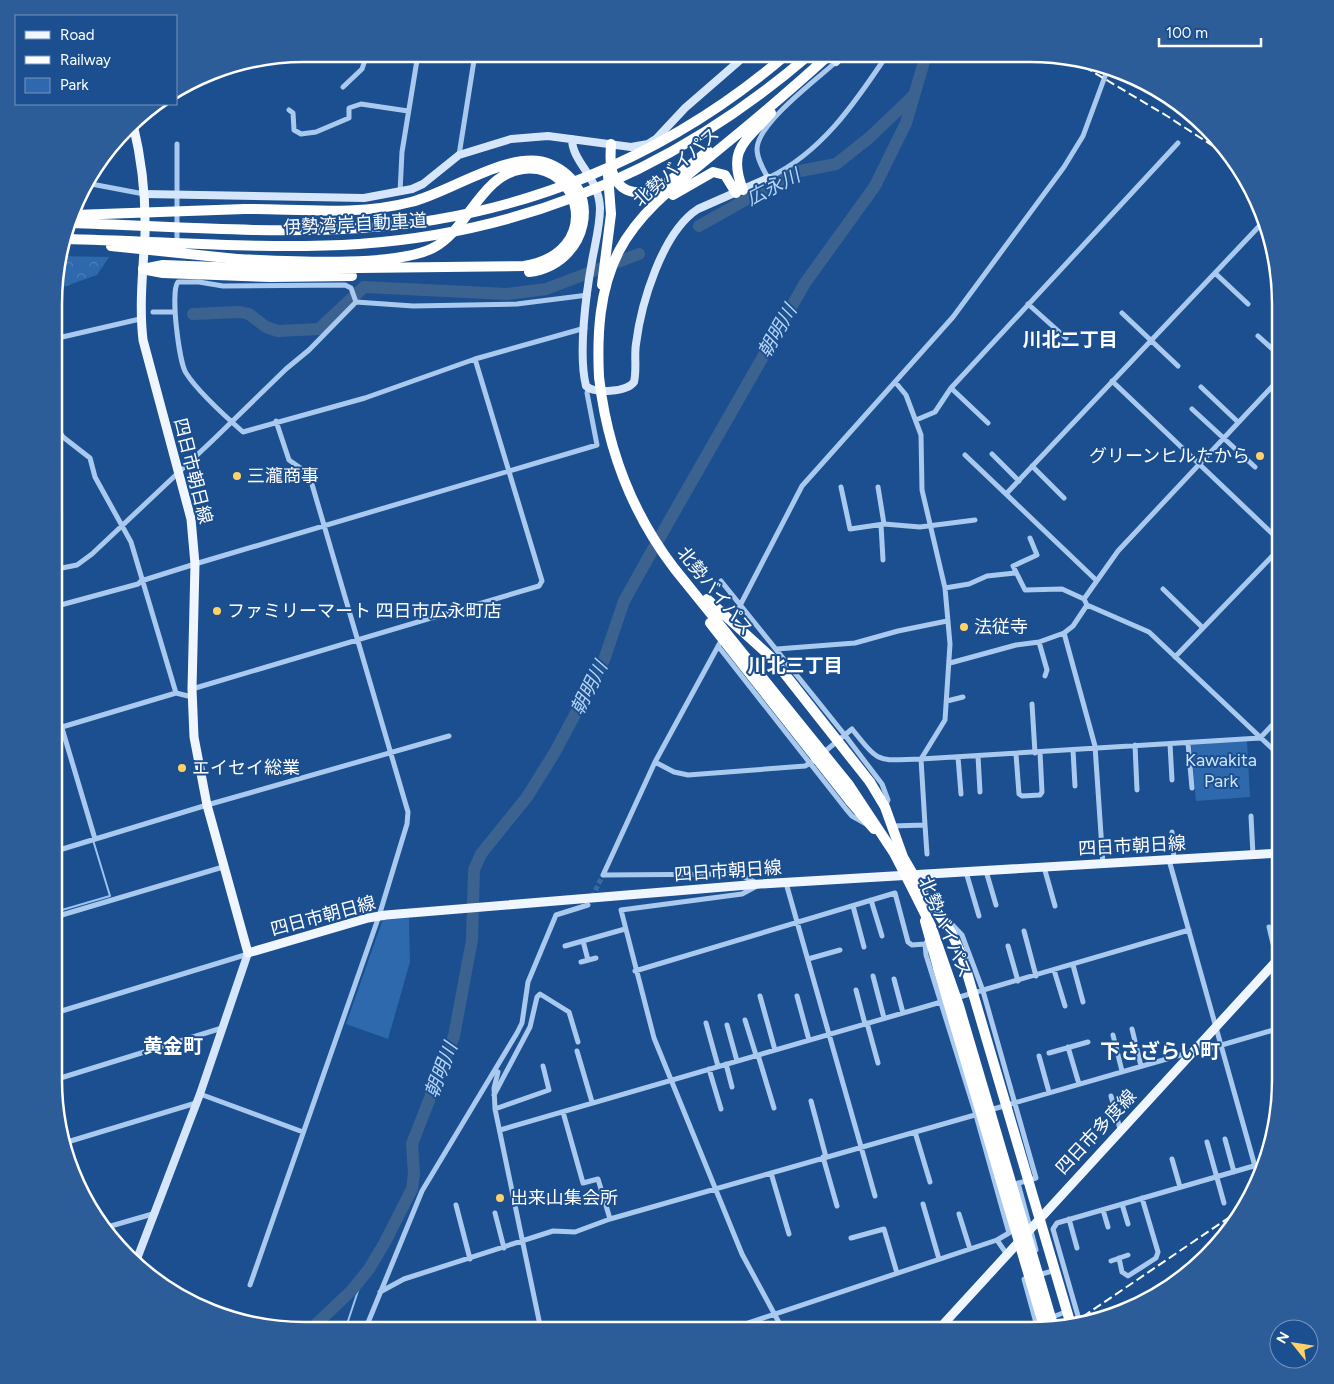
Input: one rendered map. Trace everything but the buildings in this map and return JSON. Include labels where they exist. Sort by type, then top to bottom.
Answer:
[{"type":"highway","name":"伊勢湾岸自動車道","points":[[77,223],[316,230],[401,224],[473,213],[546,193],[631,158],[697,121],[734,96],[777,62]]},
{"type":"highway","name":"伊勢湾岸自動車道","points":[[72,239],[260,245],[358,244],[439,235],[482,226],[583,195],[666,157],[743,108],[800,62]]},
{"type":"highway","name":"北勢バイパス","points":[[621,251],[635,227],[656,203],[826,62]]},
{"type":"highway","points":[[740,192],[735,169],[739,150],[790,91]]},
{"type":"highway","points":[[611,144],[612,171],[619,184],[636,193],[648,192],[660,186],[747,120],[771,106]]},
{"type":"highway","points":[[607,274],[605,254],[611,214],[608,173],[611,144]]},
{"type":"highway","points":[[80,215],[206,209],[368,209],[404,204],[428,197],[501,166],[526,160],[551,164],[566,174],[576,187],[582,204],[583,223],[577,243],[566,257],[542,270],[502,274],[199,278],[143,268]]},
{"type":"highway","points":[[70,245],[115,246],[229,258],[318,261],[383,259],[418,254],[434,248],[460,224],[488,190],[513,172],[533,169],[552,175],[566,188],[575,206],[573,234],[562,250],[547,261],[524,266],[272,269],[163,265],[143,268]]},
{"type":"highway","points":[[607,274],[621,251],[657,207],[708,173],[717,172],[725,175],[740,192]]},
{"type":"highway","name":"北勢バイパス","points":[[607,274],[599,344],[599,378],[604,413],[613,449],[644,522],[664,555],[849,784],[894,853],[913,890],[934,934],[959,1006],[1052,1320]]},
{"type":"highway","points":[[644,522],[662,557],[685,590],[850,801],[872,826],[935,908],[951,932],[962,956],[1069,1318]]},
{"type":"highway","points":[[664,555],[701,594],[773,659],[870,782],[886,807],[921,909],[927,941],[938,968],[1038,1321]]},
{"type":"main road","name":"四日市朝日線","points":[[134,132],[141,157],[144,194],[140,320],[148,365],[191,519],[195,564],[192,693],[194,738],[206,805],[248,954],[382,915],[760,884],[1272,854]]},
{"type":"main road","name":"四日市多度線","points":[[945,1322],[1120,1130],[1196,1052],[1216,1026],[1272,965]]},
{"type":"street","points":[[344,87],[362,69],[364,62]]},
{"type":"street","points":[[400,192],[402,152],[417,62]]},
{"type":"street","points":[[460,155],[474,62]]},
{"type":"street","points":[[94,185],[144,194],[348,198],[400,192],[423,184],[460,155],[526,136],[548,136],[636,147],[648,144],[701,93],[738,62]]},
{"type":"street","points":[[768,178],[758,156],[758,141],[761,135],[827,62]]},
{"type":"street","points":[[588,389],[616,390],[633,385],[640,320],[653,275],[666,250],[693,212],[740,192],[798,161],[822,141],[882,62]]},
{"type":"street","points":[[760,884],[738,874],[603,876],[655,762],[802,486],[896,383],[976,289],[1064,167],[1083,136],[1106,75]]},
{"type":"street","points":[[290,110],[294,130],[300,134],[316,132],[349,118],[349,108],[361,104],[408,111]]},
{"type":"street","points":[[62,605],[138,584],[141,581],[195,564],[597,445],[585,381],[585,328],[589,281],[599,225],[599,200],[591,177],[574,152],[572,139]]},
{"type":"street","points":[[916,420],[935,412],[951,388],[1178,143]]},
{"type":"street","points":[[176,256],[177,144]]},
{"type":"street","points":[[1006,494],[1259,227]]},
{"type":"street","points":[[1216,273],[1248,304]]},
{"type":"street","points":[[356,302],[351,288],[345,285],[224,286],[199,278],[178,282],[176,285],[175,312],[184,370],[243,432],[276,421],[365,398],[475,360],[585,328]]},
{"type":"street","points":[[62,568],[84,561],[123,526],[286,368],[309,350],[356,302],[413,306],[517,304],[588,295]]},
{"type":"street","points":[[1028,304],[1066,338]]},
{"type":"street","points":[[153,312],[175,312]]},
{"type":"street","points":[[1122,313],[1178,366]]},
{"type":"street","points":[[62,337],[140,320]]},
{"type":"street","points":[[1258,336],[1272,349]]},
{"type":"street","points":[[93,840],[62,727],[176,693],[192,693],[357,640],[539,586],[542,581],[475,360]]},
{"type":"street","points":[[1112,381],[1272,533]]},
{"type":"street","points":[[896,383],[906,395],[922,442],[922,490],[945,588],[950,664],[945,720],[921,759],[925,825],[924,847],[927,854]]},
{"type":"street","points":[[1084,599],[1118,551],[1272,386]]},
{"type":"street","points":[[1201,387],[1238,422]]},
{"type":"street","points":[[951,388],[988,423]]},
{"type":"street","points":[[1192,409],[1255,467]]},
{"type":"street","points":[[250,1285],[382,915],[407,824],[408,812],[309,474],[289,460],[276,421]]},
{"type":"street","points":[[62,435],[90,458],[104,494],[131,542],[141,581],[176,693]]},
{"type":"street","points":[[992,454],[1019,481]]},
{"type":"street","points":[[965,455],[1096,580]]},
{"type":"street","points":[[1032,466],[1064,498]]},
{"type":"street","points":[[841,487],[850,529],[882,524],[920,527],[975,520]]},
{"type":"street","points":[[878,487],[884,560]]},
{"type":"street","points":[[1030,538],[1037,555],[1013,566],[1025,590],[1062,589],[1084,599],[1086,605],[1149,632],[1272,749]]},
{"type":"street","points":[[1175,657],[1272,556]]},
{"type":"street","points":[[945,588],[969,584],[987,576],[1016,573]]},
{"type":"street","points":[[721,582],[844,734],[884,789],[888,800],[886,807]]},
{"type":"street","points":[[1163,589],[1203,628]]},
{"type":"street","points":[[950,664],[1016,644],[1039,642],[1064,633],[1072,626],[1086,605]]},
{"type":"street","points":[[776,649],[855,644],[898,631],[947,621]]},
{"type":"street","points":[[1064,633],[1083,694],[1095,748],[1102,864]]},
{"type":"street","points":[[1039,642],[1046,676]]},
{"type":"street","points":[[718,646],[852,816],[872,826]]},
{"type":"street","points":[[947,701],[963,697]]},
{"type":"street","points":[[1016,754],[1019,794],[1022,796],[1040,795],[1042,792],[1032,704]]},
{"type":"street","points":[[655,762],[674,772],[688,775],[812,764],[844,734],[852,729],[874,756],[881,760],[1016,754],[1188,743],[1190,741],[1260,738],[1272,725]]},
{"type":"street","points":[[62,849],[206,805],[449,736]]},
{"type":"street","points":[[1188,743],[1192,788]]},
{"type":"street","points":[[1170,744],[1172,780]]},
{"type":"street","points":[[1135,745],[1137,790]]},
{"type":"street","points":[[1073,750],[1075,786]]},
{"type":"street","points":[[978,756],[980,792]]},
{"type":"street","points":[[958,757],[961,794]]},
{"type":"street","points":[[1251,816],[1253,855]]},
{"type":"street","points":[[892,826],[925,825]]},
{"type":"street","points":[[1078,1317],[1053,1229],[1057,1223],[1255,1166],[1245,1124],[1220,1046],[1171,860],[1172,832]]},
{"type":"street","points":[[62,915],[223,867]]},
{"type":"street","points":[[1044,868],[1055,906]]},
{"type":"street","points":[[986,870],[996,905]]},
{"type":"street","points":[[966,872],[979,916]]},
{"type":"street","points":[[786,883],[875,1196]]},
{"type":"street","points":[[760,884],[742,894],[620,910],[650,1026],[670,1080],[742,1254],[778,1322]]},
{"type":"street","points":[[635,970],[895,893],[908,942],[912,945],[927,941],[926,955],[976,1115],[1009,1230],[1007,1236],[750,1322]]},
{"type":"street","points":[[871,900],[882,936]]},
{"type":"street","points":[[368,1322],[422,1191],[500,1064],[522,1023],[528,982],[556,914],[588,905]]},
{"type":"street","points":[[853,906],[864,947]]},
{"type":"street","points":[[935,908],[962,935],[983,991],[1036,1178],[997,1189]]},
{"type":"street","points":[[1269,927],[1272,937]]},
{"type":"street","points":[[565,946],[625,929]]},
{"type":"street","points":[[500,1130],[884,1018],[1036,976],[1189,930]]},
{"type":"street","points":[[1024,931],[1036,976]]},
{"type":"street","points":[[583,941],[588,960]]},
{"type":"street","points":[[1008,946],[1018,981]]},
{"type":"street","points":[[808,959],[840,950]]},
{"type":"street","points":[[62,1010],[248,954]]},
{"type":"street","points":[[139,1256],[200,1094],[248,954]]},
{"type":"street","points":[[581,962],[596,958]]},
{"type":"street","points":[[1073,965],[1083,1002]]},
{"type":"street","points":[[1054,970],[1065,1006]]},
{"type":"street","points":[[873,976],[884,1018]]},
{"type":"street","points":[[894,980],[903,1013]]},
{"type":"street","points":[[856,990],[878,1063]]},
{"type":"street","points":[[493,1098],[530,1027],[537,997],[540,994],[569,1012],[578,1042]]},
{"type":"street","points":[[760,996],[775,1050]]},
{"type":"street","points":[[797,996],[809,1040]]},
{"type":"street","points":[[745,1020],[774,1108]]},
{"type":"street","points":[[706,1022],[718,1066]]},
{"type":"street","points":[[727,1025],[737,1061]]},
{"type":"street","points":[[62,1078],[222,1028]]},
{"type":"street","points":[[1132,1029],[1142,1066]]},
{"type":"street","points":[[380,1292],[404,1279],[553,1231],[575,1232],[610,1219],[862,1146],[976,1115],[1122,1071],[1272,1030]]},
{"type":"street","points":[[1113,1035],[1122,1071]]},
{"type":"street","points":[[1050,1053],[1088,1042]]},
{"type":"street","points":[[1068,1047],[1079,1084]]},
{"type":"street","points":[[578,1050],[592,1102]]},
{"type":"street","points":[[1039,1056],[1049,1092]]},
{"type":"street","points":[[500,1064],[493,1098],[540,1322]]},
{"type":"street","points":[[726,1064],[732,1087]]},
{"type":"street","points":[[495,1109],[550,1090],[543,1066]]},
{"type":"street","points":[[709,1069],[721,1109]]},
{"type":"street","points":[[200,1094],[303,1132]]},
{"type":"street","points":[[1111,1096],[1120,1130]]},
{"type":"street","points":[[810,1101],[837,1206]]},
{"type":"street","points":[[71,1141],[196,1103]]},
{"type":"street","points":[[563,1112],[583,1183],[598,1179],[610,1219]]},
{"type":"street","points":[[915,1132],[930,1182]]},
{"type":"street","points":[[1225,1139],[1234,1172]]},
{"type":"street","points":[[1207,1142],[1224,1203]]},
{"type":"street","points":[[1172,1159],[1180,1187]]},
{"type":"street","points":[[771,1173],[789,1234]]},
{"type":"street","points":[[1018,1184],[1042,1273]]},
{"type":"street","points":[[1119,1258],[1122,1272],[1128,1276],[1156,1258],[1158,1252],[1142,1198]]},
{"type":"street","points":[[923,1204],[939,1259]]},
{"type":"street","points":[[1122,1204],[1128,1224]]},
{"type":"street","points":[[456,1205],[470,1259]]},
{"type":"street","points":[[1103,1210],[1108,1227]]},
{"type":"street","points":[[111,1226],[156,1213]]},
{"type":"street","points":[[495,1213],[504,1248]]},
{"type":"street","points":[[959,1214],[970,1249]]},
{"type":"street","points":[[1069,1219],[1077,1248]]},
{"type":"street","points":[[852,1238],[884,1228],[897,1273]]},
{"type":"street","points":[[997,1240],[1006,1253]]},
{"type":"street","points":[[1111,1261],[1128,1256]]},
{"type":"street","points":[[1038,1322],[1024,1279],[1064,1268]]},
{"type":"street","points":[[1054,1320],[1075,1308]]},
{"type":"green space","points":[[67,256],[109,257],[97,275],[63,286]]},
{"type":"green space","name":"Kawakita Park","points":[[1247,741],[1250,797],[1196,801],[1191,744]]},
{"type":"green space","points":[[409,918],[410,962],[388,1039],[346,1024],[383,919]]},
{"type":"waterway","name":"朝明川","points":[[318,1322],[352,1290],[369,1269],[412,1189],[414,1174],[412,1144],[454,1036],[472,940],[474,870],[481,854],[527,797],[555,752],[604,660],[624,601],[652,551],[805,283],[875,186],[906,123],[924,62]]},
{"type":"waterway","name":"広永川","points":[[699,226],[795,172],[836,164],[869,138],[914,95]]},
{"type":"waterway","name":"広永川","points":[[193,314],[240,312],[249,314],[266,327],[278,331],[319,329],[364,287],[507,294],[546,289],[639,254]]},
{"type":"waterway","points":[[62,910],[110,896],[93,840]]},
{"type":"waterway","points":[[348,1322],[363,1276]]},
{"type":"tunnel","points":[[592,897],[603,875]]},
{"type":"railway","points":[[1091,71],[1210,144]]},
{"type":"railway","points":[[1086,1315],[1228,1218]]},
{"type":"place","name":"グリーンヒルたから","points":[[1260,456]]},
{"type":"place","name":"三瀧商事","points":[[237,476]]},
{"type":"place","name":"ファミリーマート 四日市広永町店","points":[[217,611]]},
{"type":"place","name":"法従寺","points":[[964,627]]},
{"type":"place","name":"エイセイ総業","points":[[182,768]]},
{"type":"place","name":"出来山集会所","points":[[500,1198]]},
{"type":"district","name":"川北二丁目","points":[[1070,339]]},
{"type":"district","name":"川北三丁目","points":[[795,665]]},
{"type":"district","name":"黄金町","points":[[173,1046]]},
{"type":"district","name":"下さざらい町","points":[[1160,1051]]}]
